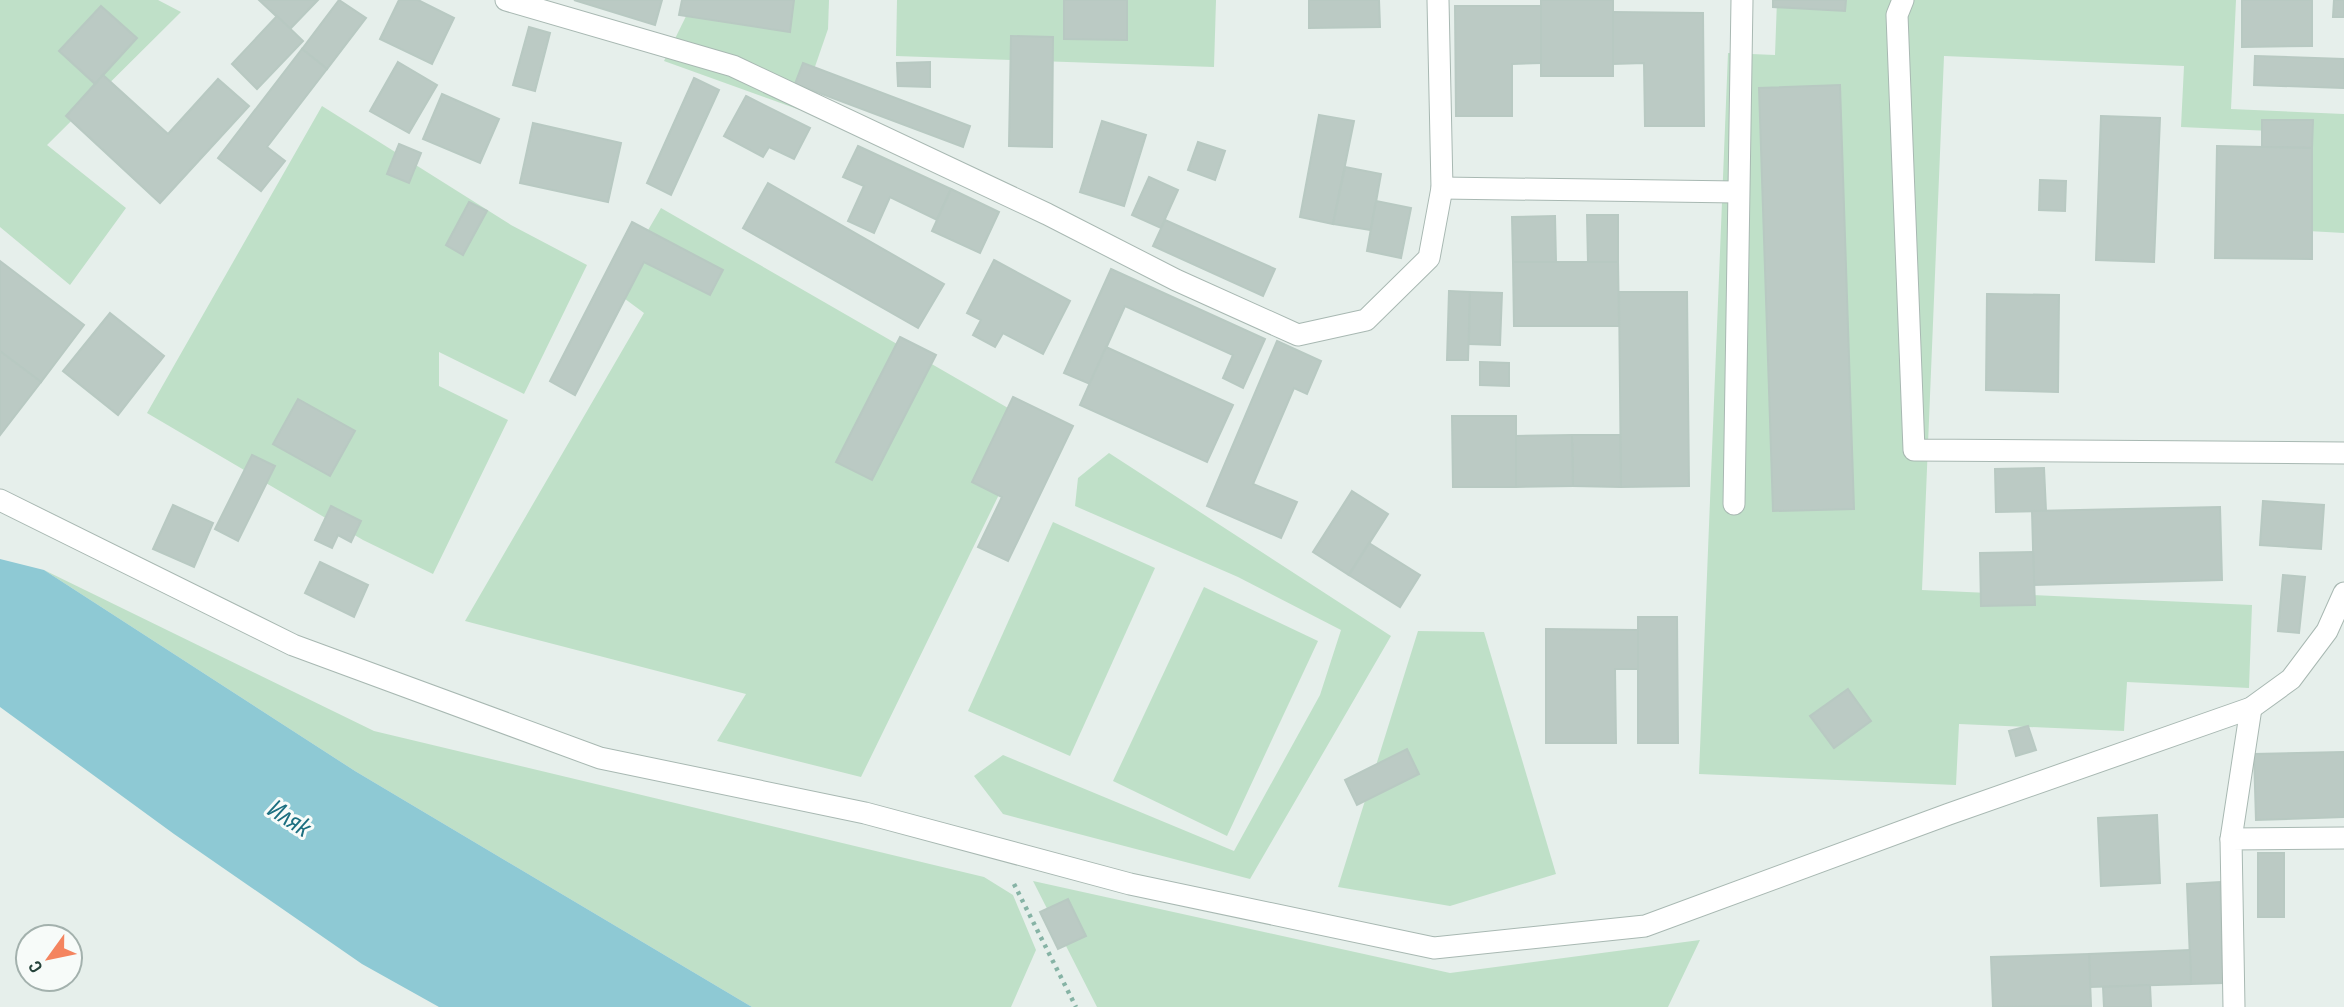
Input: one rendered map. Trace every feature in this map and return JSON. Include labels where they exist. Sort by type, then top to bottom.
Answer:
[{"type":"street","points":[[506,0],[733,66],[1047,214],[1176,280],[1298,335],[1366,320],[1429,258],[1441,188],[1438,0]]},
{"type":"street","points":[[1734,505],[1742,0]]},
{"type":"street","points":[[1903,0],[1897,15],[1914,450],[2344,453]]},
{"type":"street","points":[[1441,188],[1737,192]]},
{"type":"street","points":[[0,500],[293,645],[600,758],[865,813],[1130,884],[1434,948],[1645,926],[1949,814],[2251,708],[2291,680],[2327,631],[2344,593]]},
{"type":"street","points":[[2235,1007],[2231,839],[2251,708]]},
{"type":"street","points":[[2231,839],[2344,838]]},
{"type":"path","points":[[997,848],[1076,1007]]},
{"type":"green space","points":[[0,0],[158,0],[181,12],[47,145],[126,208],[70,285],[0,227]]},
{"type":"green space","points":[[694,0],[829,0],[828,29],[800,110],[664,61]]},
{"type":"green space","points":[[897,0],[1216,0],[1214,67],[896,56]]},
{"type":"green space","points":[[1777,0],[2236,0],[2231,109],[2344,114],[2344,233],[2290,230],[2294,132],[2181,127],[2184,66],[1944,56],[1922,590],[2252,605],[2249,688],[2127,682],[2124,731],[1959,724],[1956,785],[1699,774],[1728,53],[1775,55]]},
{"type":"green space","points":[[322,106],[511,225],[587,265],[524,394],[439,352],[439,386],[508,420],[433,574],[363,540],[147,413]]},
{"type":"green space","points":[[661,208],[1034,423],[861,777],[717,741],[746,694],[465,621],[644,313],[613,290]]},
{"type":"green space","points":[[1109,453],[1391,636],[1250,879],[1003,814],[974,776],[1003,755],[1234,851],[1320,695],[1341,630],[1238,577],[1075,506],[1078,478]]},
{"type":"green space","points":[[1053,522],[1155,568],[1070,756],[968,711]]},
{"type":"green space","points":[[44,570],[374,731],[984,877],[1013,895],[1036,950],[1011,1007],[752,1007],[355,771]]},
{"type":"green space","points":[[1204,587],[1318,641],[1227,836],[1113,781]]},
{"type":"green space","points":[[1418,631],[1484,632],[1556,874],[1450,906],[1338,887]]},
{"type":"green space","points":[[1033,881],[1450,973],[1700,940],[1668,1007],[1097,1007]]},
{"type":"water","name":"Иляк","points":[[0,559],[44,570],[355,771],[752,1007],[439,1007],[362,964],[174,834],[0,707]]},
{"type":"building","points":[[259,0],[318,0],[290,29]]},
{"type":"building","points":[[339,0],[366,18],[327,69],[302,49]]},
{"type":"building","points":[[399,0],[418,0],[454,18],[432,64],[380,39]]},
{"type":"building","points":[[574,0],[662,0],[655,25]]},
{"type":"building","points":[[682,0],[794,0],[790,32],[679,15]]},
{"type":"building","points":[[1064,0],[1127,0],[1127,40],[1064,39]]},
{"type":"building","points":[[1309,0],[1379,0],[1380,27],[1309,28]]},
{"type":"building","points":[[1541,0],[1613,0],[1613,76],[1541,76]]},
{"type":"building","points":[[1773,0],[1846,0],[1845,11],[1773,7]]},
{"type":"building","points":[[2242,0],[2312,0],[2312,46],[2242,47]]},
{"type":"building","points":[[2334,0],[2344,0],[2344,17],[2333,17]]},
{"type":"building","points":[[101,6],[137,38],[95,84],[59,51]]},
{"type":"building","points":[[1455,6],[1541,6],[1541,63],[1512,64],[1512,116],[1456,116]]},
{"type":"building","points":[[1613,12],[1703,13],[1704,126],[1645,126],[1644,63],[1613,64]]},
{"type":"building","points":[[277,16],[303,41],[257,89],[232,64]]},
{"type":"building","points":[[529,27],[550,33],[535,91],[513,85]]},
{"type":"building","points":[[1011,36],[1053,37],[1052,147],[1009,146]]},
{"type":"building","points":[[302,49],[327,69],[267,147],[285,161],[261,191],[218,158]]},
{"type":"building","points":[[2255,56],[2344,59],[2344,88],[2254,85]]},
{"type":"building","points":[[398,62],[437,85],[409,133],[370,111]]},
{"type":"building","points":[[930,62],[930,87],[898,86],[897,63]]},
{"type":"building","points":[[803,63],[970,126],[963,147],[795,84]]},
{"type":"building","points":[[103,75],[168,134],[218,79],[249,106],[160,203],[66,116]]},
{"type":"building","points":[[694,78],[719,90],[671,195],[647,183]]},
{"type":"building","points":[[1840,85],[1854,509],[1773,511],[1759,88]]},
{"type":"building","points":[[442,94],[499,119],[480,163],[423,139]]},
{"type":"building","points":[[746,96],[810,128],[794,159],[769,147],[763,157],[724,136]]},
{"type":"building","points":[[1319,115],[1354,121],[1333,224],[1300,217]]},
{"type":"building","points":[[2101,116],[2160,118],[2154,262],[2096,260]]},
{"type":"building","points":[[2262,120],[2313,120],[2312,148],[2262,147]]},
{"type":"building","points":[[1102,121],[1146,135],[1124,206],[1080,192]]},
{"type":"building","points":[[533,123],[621,143],[608,202],[520,183]]},
{"type":"building","points":[[1198,142],[1225,151],[1215,180],[1188,170]]},
{"type":"building","points":[[399,144],[421,153],[409,183],[387,174]]},
{"type":"building","points":[[858,146],[951,189],[937,220],[890,197],[874,233],[848,221],[864,186],[843,177]]},
{"type":"building","points":[[2217,146],[2312,148],[2312,259],[2215,258]]},
{"type":"building","points":[[1345,167],[1381,174],[1371,230],[1333,224]]},
{"type":"building","points":[[1149,177],[1178,190],[1161,228],[1132,215]]},
{"type":"building","points":[[2040,180],[2066,181],[2065,211],[2039,210]]},
{"type":"building","points":[[768,183],[944,284],[918,328],[743,228]]},
{"type":"building","points":[[951,189],[999,212],[980,253],[932,231]]},
{"type":"building","points":[[1376,201],[1411,208],[1401,258],[1367,251]]},
{"type":"building","points":[[469,202],[487,211],[463,255],[446,245]]},
{"type":"building","points":[[1587,215],[1618,215],[1618,262],[1588,262]]},
{"type":"building","points":[[1555,216],[1556,262],[1513,262],[1512,217]]},
{"type":"building","points":[[1165,220],[1275,269],[1263,296],[1153,246]]},
{"type":"building","points":[[632,222],[723,270],[710,295],[644,262],[575,395],[550,381]]},
{"type":"building","points":[[994,260],[1070,301],[1043,354],[1003,333],[995,347],[973,335],[981,320],[967,313]]},
{"type":"building","points":[[0,261],[84,325],[41,382],[0,351]]},
{"type":"building","points":[[1513,262],[1618,262],[1619,326],[1514,326]]},
{"type":"building","points":[[1111,269],[1265,339],[1243,388],[1223,378],[1233,355],[1125,306],[1090,384],[1064,373]]},
{"type":"building","points":[[1449,291],[1470,292],[1468,360],[1447,360]]},
{"type":"building","points":[[1470,292],[1502,293],[1500,345],[1469,344]]},
{"type":"building","points":[[1619,292],[1687,292],[1689,486],[1621,487]]},
{"type":"building","points":[[1987,294],[2059,295],[2058,392],[1986,390]]},
{"type":"building","points":[[110,313],[164,356],[118,415],[63,371]]},
{"type":"building","points":[[900,337],[936,355],[872,480],[836,462]]},
{"type":"building","points":[[1277,341],[1321,361],[1307,394],[1294,388],[1253,484],[1297,502],[1281,538],[1207,506]]},
{"type":"building","points":[[1106,347],[1233,405],[1207,462],[1080,405]]},
{"type":"building","points":[[0,353],[41,382],[0,435]]},
{"type":"building","points":[[1480,362],[1509,363],[1509,386],[1480,385]]},
{"type":"building","points":[[1013,397],[1073,426],[1008,561],[978,547],[1002,497],[972,482]]},
{"type":"building","points":[[298,399],[355,431],[330,476],[273,444]]},
{"type":"building","points":[[1452,416],[1516,416],[1516,487],[1453,487]]},
{"type":"building","points":[[1572,435],[1620,435],[1621,487],[1573,486]]},
{"type":"building","points":[[1572,435],[1573,486],[1516,487],[1516,436]]},
{"type":"building","points":[[252,455],[275,466],[238,541],[215,529]]},
{"type":"building","points":[[2044,468],[2046,511],[1996,512],[1995,469]]},
{"type":"building","points":[[1352,491],[1388,514],[1349,575],[1313,552]]},
{"type":"building","points":[[2263,501],[2324,505],[2321,549],[2260,545]]},
{"type":"building","points":[[173,505],[213,523],[194,567],[153,549]]},
{"type":"building","points":[[331,506],[361,521],[351,542],[338,535],[332,548],[315,540]]},
{"type":"building","points":[[2220,507],[2222,580],[2034,585],[2032,511]]},
{"type":"building","points":[[1369,543],[1420,575],[1400,607],[1349,575]]},
{"type":"building","points":[[2033,552],[2035,605],[1981,606],[1980,553]]},
{"type":"building","points":[[320,562],[368,585],[354,617],[305,593]]},
{"type":"building","points":[[2283,575],[2305,577],[2299,633],[2278,631]]},
{"type":"building","points":[[1638,617],[1677,617],[1678,743],[1638,743]]},
{"type":"building","points":[[1546,629],[1638,630],[1638,669],[1615,669],[1616,743],[1546,743]]},
{"type":"building","points":[[1848,689],[1871,721],[1834,748],[1810,716]]},
{"type":"building","points":[[2028,726],[2036,750],[2016,756],[2009,731]]},
{"type":"building","points":[[1407,749],[1419,774],[1357,805],[1345,780]]},
{"type":"building","points":[[2344,752],[2344,817],[2256,820],[2254,754]]},
{"type":"building","points":[[2157,815],[2160,883],[2101,886],[2098,818]]},
{"type":"building","points":[[2258,853],[2284,853],[2284,917],[2258,917]]},
{"type":"building","points":[[2220,882],[2223,983],[2191,984],[2187,884]]},
{"type":"building","points":[[1068,899],[1086,936],[1058,949],[1040,912]]},
{"type":"building","points":[[2190,950],[2191,984],[2090,987],[2089,954]]},
{"type":"building","points":[[2089,954],[2091,1006],[1993,1007],[1991,957]]},
{"type":"building","points":[[2150,985],[2151,1007],[2104,1007],[2103,987]]}]
